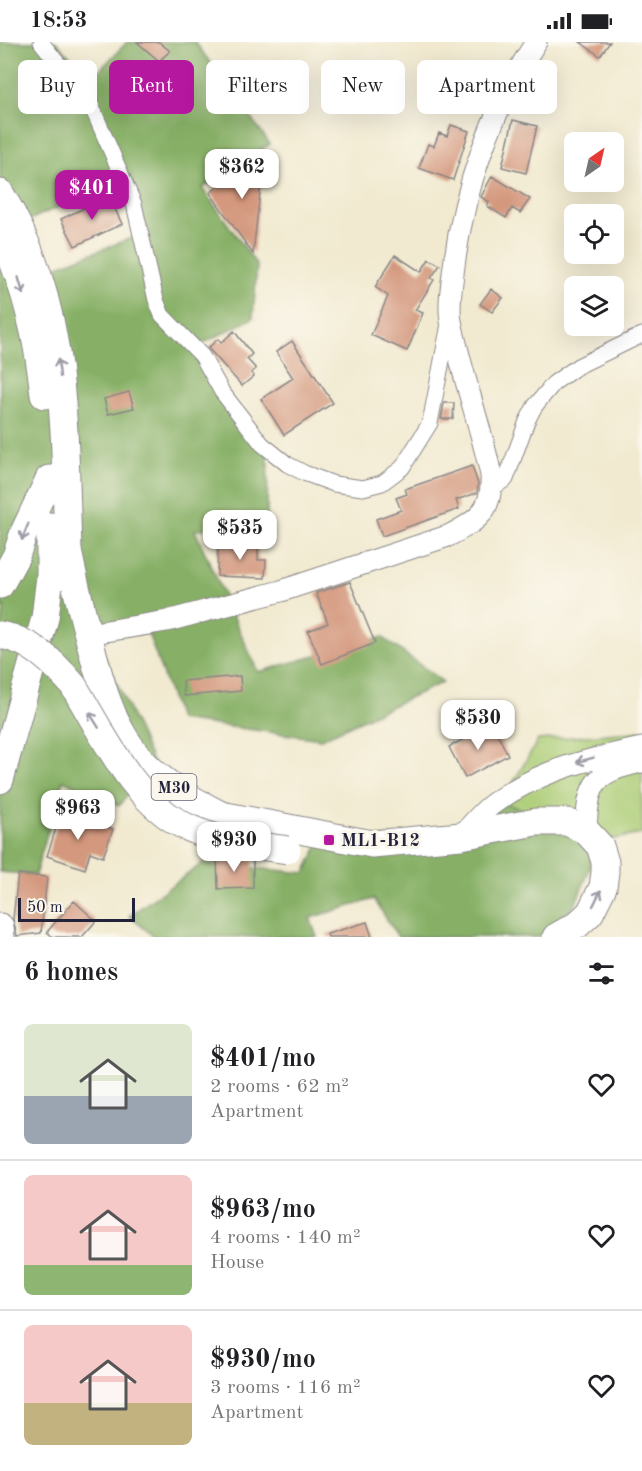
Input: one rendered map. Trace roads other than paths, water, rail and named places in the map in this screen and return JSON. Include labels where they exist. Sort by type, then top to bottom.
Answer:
[{"type":"highway","name":"M30","points":[[0,193],[14,216],[34,260],[51,318],[57,349],[63,412],[68,550],[43,627],[0,780]]},
{"type":"highway","name":"M30","points":[[0,232],[13,259],[36,341],[46,413],[49,479],[61,575],[88,634],[98,673],[123,735],[134,752],[150,769],[189,797],[221,815],[372,844],[461,836],[545,821],[567,822],[586,831]]},
{"type":"highway","points":[[0,585],[16,556],[24,532],[49,479]]},
{"type":"highway","points":[[0,635],[22,641],[39,651],[64,675],[73,685],[131,780],[144,796],[163,812],[190,828],[224,840],[288,850],[372,844]]},
{"type":"highway","points":[[16,720],[29,699],[47,682],[72,672],[98,673]]},
{"type":"highway","points":[[556,937],[577,925],[590,913],[603,886],[605,862],[603,851],[586,831]]},
{"type":"highway","points":[[0,927],[1,937]]},
{"type":"street","points":[[41,42],[91,105],[134,204],[156,300],[162,315],[202,356],[222,392],[262,444],[287,464],[334,484],[363,488],[382,483],[402,468],[430,423],[451,318],[457,242],[478,163],[498,107],[536,42]]},
{"type":"street","points":[[88,634],[167,621],[281,591],[448,536],[471,525],[485,512],[491,489],[485,450],[451,318]]},
{"type":"street","points":[[491,489],[506,479],[527,421],[535,406],[554,383],[578,366],[642,335]]},
{"type":"street","points":[[461,836],[493,803],[532,779],[568,765],[642,748]]},
{"type":"street","points":[[586,831],[589,801],[599,779],[609,771],[642,762]]},
{"type":"place","name":"ML1-B12","points":[[329,840]]}]
